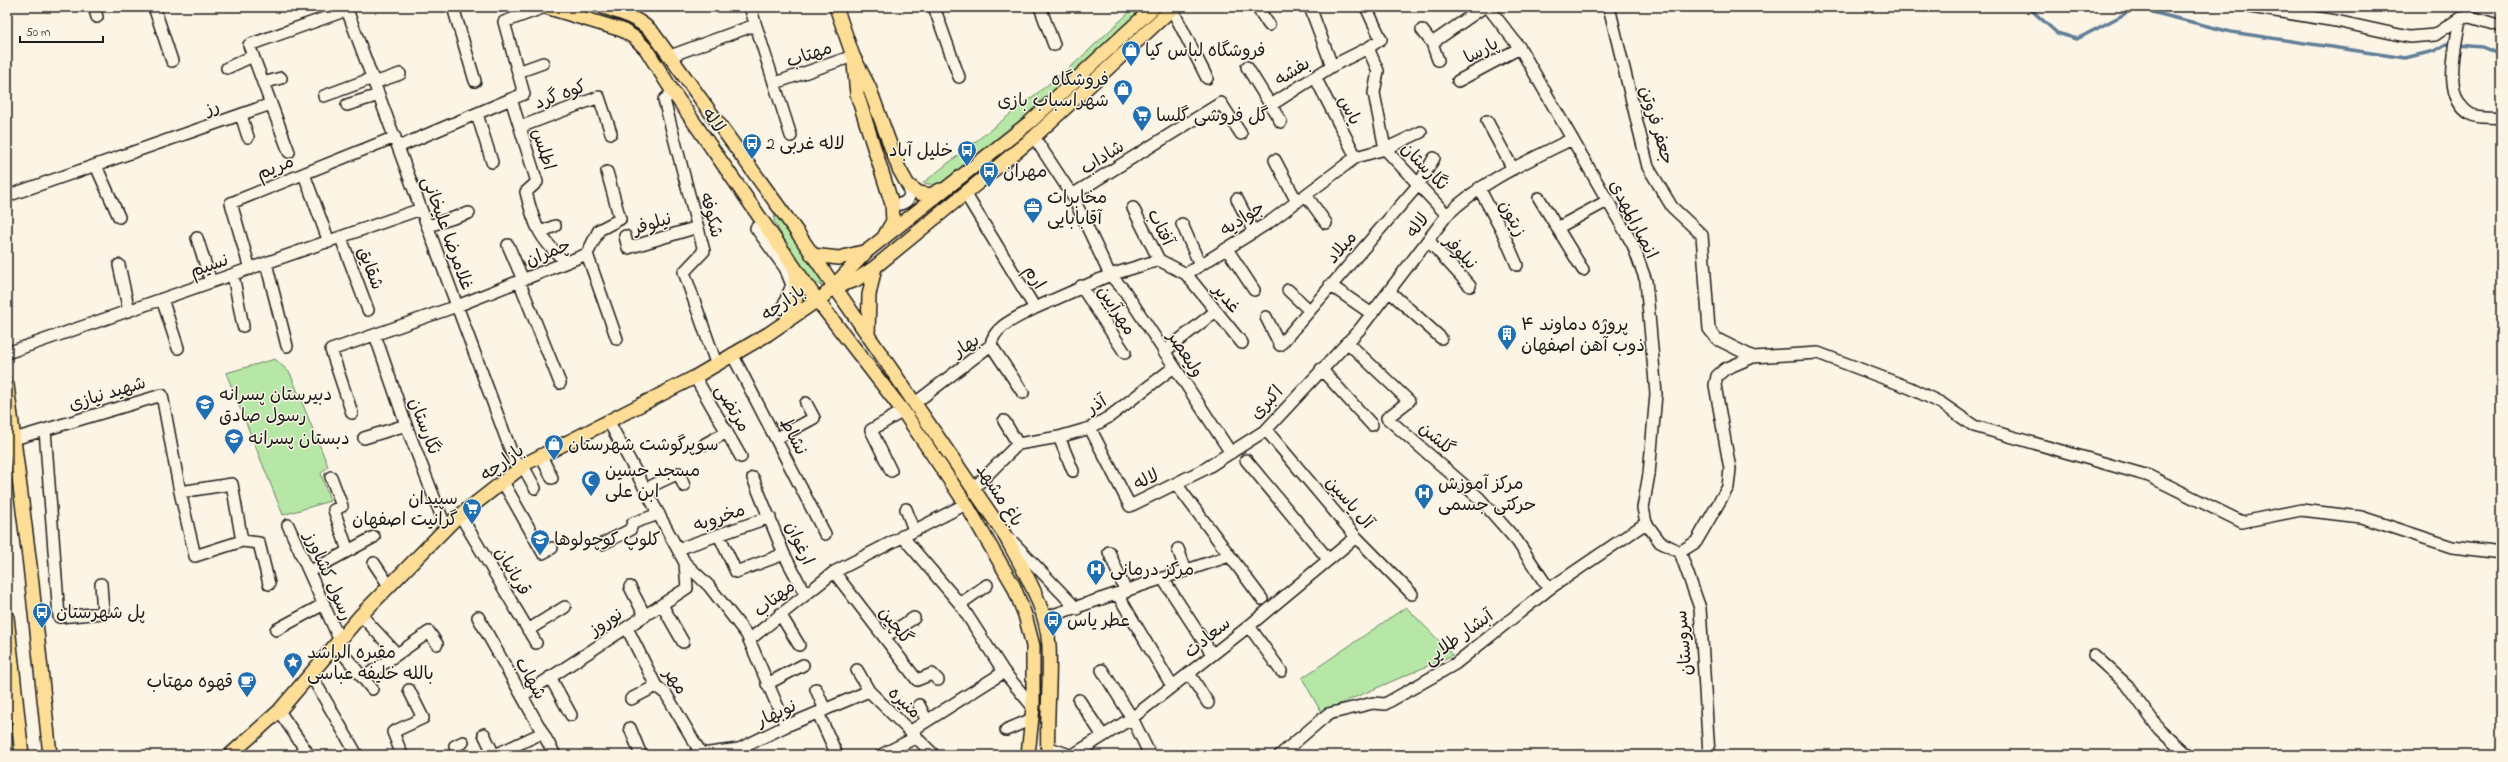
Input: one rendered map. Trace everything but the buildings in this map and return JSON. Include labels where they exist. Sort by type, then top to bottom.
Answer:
[{"type":"main road","name":"لاله","points":[[545,7],[622,30],[635,38],[646,49],[758,222],[795,267],[817,300]]},
{"type":"main road","name":"لاله","points":[[603,7],[630,12],[645,24],[670,56],[776,203],[833,287]]},
{"type":"main road","points":[[836,7],[853,56],[869,87],[899,170],[908,185],[919,193],[931,194],[946,188]]},
{"type":"main road","name":"بازارچه","points":[[230,755],[279,711],[362,615],[460,515],[521,468],[541,456],[695,377],[788,321],[817,300],[833,287],[867,251],[1030,122],[1154,7]]},
{"type":"main road","name":"بازارچه","points":[[833,287],[856,280],[875,267],[1034,137],[1173,8]]},
{"type":"main road","points":[[853,56],[857,94],[892,204],[893,221],[882,239]]},
{"type":"main road","points":[[758,222],[776,203]]},
{"type":"main road","points":[[812,255],[839,258],[867,251]]},
{"type":"main road","points":[[788,321],[796,298],[795,267]]},
{"type":"main road","points":[[868,336],[869,295],[875,267]]},
{"type":"main road","name":"باغ مشهد","points":[[833,287],[916,403],[974,488],[1003,532],[1028,578],[1044,618],[1049,643],[1048,751]]},
{"type":"main road","name":"باغ مشهد","points":[[817,300],[903,411],[966,504],[1013,585],[1025,615],[1032,646],[1034,683],[1028,755]]},
{"type":"main road","points":[[7,385],[30,565],[50,755]]},
{"type":"main road","points":[[1013,585],[1028,578]]},
{"type":"main road","points":[[7,617],[22,755]]},
{"type":"street","points":[[154,7],[172,61]]},
{"type":"street","points":[[453,7],[475,81]]},
{"type":"street","points":[[396,142],[477,114],[524,94],[504,22],[545,7]]},
{"type":"street","points":[[750,7],[791,136]]},
{"type":"street","points":[[934,7],[959,77]]},
{"type":"street","points":[[1040,7],[1054,45]]},
{"type":"street","points":[[1257,7],[1269,25]]},
{"type":"street","points":[[1310,7],[1332,66]]},
{"type":"street","points":[[1366,7],[1381,39],[1368,48]]},
{"type":"street","points":[[1432,43],[1484,7]]},
{"type":"street","name":"انصارالمهدی","points":[[1488,7],[1520,48],[1633,245],[1646,281],[1656,394],[1649,474],[1643,508],[1646,523]]},
{"type":"street","name":"جعفر فروتن","points":[[1609,7],[1648,167],[1672,207],[1702,235],[1709,329],[1717,339],[1753,357]]},
{"type":"street","points":[[2250,7],[2336,21],[2409,37],[2435,35],[2460,18],[2471,17],[2501,26]]},
{"type":"street","points":[[289,152],[249,45],[347,8]]},
{"type":"street","name":"غلامرضا علیخانی","points":[[347,8],[457,306],[521,468],[534,488]]},
{"type":"street","points":[[1173,8],[1207,78]]},
{"type":"street","points":[[2460,18],[2455,53],[2453,85],[2457,101],[2471,115],[2501,118]]},
{"type":"street","points":[[670,56],[755,25]]},
{"type":"street","points":[[1422,30],[1432,43],[1438,60]]},
{"type":"street","name":"بفشه","points":[[1271,105],[1332,66],[1368,48]]},
{"type":"street","name":"نگارستان","points":[[1368,48],[1378,71],[1374,93],[1385,149],[1447,215]]},
{"type":"street","name":"پارسا","points":[[1458,81],[1520,48]]},
{"type":"street","points":[[227,68],[253,56]]},
{"type":"street","name":"مهتاب","points":[[775,83],[853,56]]},
{"type":"street","points":[[518,72],[543,63]]},
{"type":"street","points":[[1247,67],[1281,122]]},
{"type":"street","points":[[324,96],[374,80],[400,74]]},
{"type":"street","name":"یاس","points":[[1315,77],[1356,158]]},
{"type":"street","points":[[263,83],[281,78]]},
{"type":"street","name":"شکوفه","points":[[673,92],[664,100],[704,251],[684,272],[716,363]]},
{"type":"street","points":[[347,105],[379,95]]},
{"type":"street","name":"کوه گرد","points":[[520,127],[599,97],[611,133]]},
{"type":"street","name":"اطلس","points":[[511,99],[538,182],[526,192],[533,221],[549,248],[567,262]]},
{"type":"street","name":"شاداب","points":[[1072,195],[1220,103],[1241,134]]},
{"type":"street","name":"رز","points":[[7,196],[271,104]]},
{"type":"street","points":[[477,114],[492,162]]},
{"type":"street","points":[[241,115],[248,137]]},
{"type":"street","points":[[1487,121],[1513,169]]},
{"type":"street","points":[[1385,149],[1421,132]]},
{"type":"street","name":"ولیعصر","points":[[1034,137],[1072,195],[1110,275],[1124,290],[1232,453]]},
{"type":"street","name":"لاله","points":[[1321,369],[1372,314],[1447,215],[1479,188],[1572,139]]},
{"type":"street","name":"مریم","points":[[250,269],[231,203],[304,174],[396,142]]},
{"type":"street","name":"جوادیه","points":[[1186,274],[1254,232],[1356,158],[1385,149]]},
{"type":"street","name":"میلاد","points":[[1266,317],[1280,345],[1308,309],[1419,184],[1434,158]]},
{"type":"street","points":[[1275,160],[1297,202]]},
{"type":"street","points":[[96,166],[119,217]]},
{"type":"street","name":"چمران","points":[[457,306],[587,254],[599,230],[620,219],[607,172]]},
{"type":"street","points":[[304,174],[329,242]]},
{"type":"street","points":[[892,204],[900,205],[908,201],[911,193],[908,185]]},
{"type":"street","name":"زیتون","points":[[1479,188],[1504,235],[1517,265]]},
{"type":"street","name":"ارم","points":[[965,193],[1035,308],[1081,286],[1110,275]]},
{"type":"street","points":[[1306,195],[1326,223]]},
{"type":"street","points":[[1539,198],[1583,270]]},
{"type":"street","points":[[1237,199],[1254,232]]},
{"type":"street","points":[[1557,228],[1607,201]]},
{"type":"street","name":"آفتاب","points":[[1133,208],[1159,260]]},
{"type":"street","name":"نسیم","points":[[7,353],[421,209]]},
{"type":"street","points":[[428,226],[469,213]]},
{"type":"street","points":[[758,222],[785,268],[792,285],[784,304],[788,321]]},
{"type":"street","points":[[1182,224],[1200,265]]},
{"type":"street","points":[[540,232],[555,226]]},
{"type":"street","name":"نیلوفر","points":[[625,236],[628,248],[698,227]]},
{"type":"street","points":[[196,238],[212,282]]},
{"type":"street","name":"شقایق","points":[[341,238],[368,310]]},
{"type":"street","name":"نیلوفر","points":[[1428,240],[1470,286]]},
{"type":"street","points":[[508,245],[521,281]]},
{"type":"street","points":[[1227,248],[1254,290]]},
{"type":"street","points":[[587,254],[617,339]]},
{"type":"street","points":[[1110,275],[1159,260],[1186,274]]},
{"type":"street","points":[[266,263],[287,346]]},
{"type":"street","points":[[119,265],[129,311]]},
{"type":"street","name":"غدیر","points":[[1186,274],[1242,343]]},
{"type":"street","points":[[233,275],[244,326]]},
{"type":"street","name":"چمران","points":[[521,281],[560,383]]},
{"type":"street","points":[[1330,285],[1372,314]]},
{"type":"street","name":"مهرآیین","points":[[1081,286],[1125,353]]},
{"type":"street","points":[[1288,290],[1308,309]]},
{"type":"street","points":[[1389,291],[1441,338]]},
{"type":"street","points":[[162,299],[178,348]]},
{"type":"street","points":[[352,413],[331,350],[457,306]]},
{"type":"street","points":[[991,346],[996,333],[1009,322],[1035,308]]},
{"type":"street","points":[[1164,352],[1216,311]]},
{"type":"street","name":"نگارستان","points":[[374,335],[406,425],[446,528]]},
{"type":"street","name":"گلشن","points":[[1347,342],[1409,401],[1387,418],[1479,498],[1517,540],[1549,589]]},
{"type":"street","name":"بهار","points":[[916,403],[991,346],[1023,393]]},
{"type":"street","points":[[1646,523],[1660,542],[1680,552],[1696,542],[1728,487],[1730,469],[1715,385],[1717,376],[1725,368],[1753,357],[1818,353],[1841,360],[1941,403],[1974,426],[2149,476],[2242,522],[2301,510],[2361,517],[2452,547],[2501,553]]},
{"type":"street","name":"نشاط","points":[[732,354],[777,438],[825,534]]},
{"type":"street","name":"آذر","points":[[1018,444],[1059,437],[1090,428],[1109,417],[1174,367]]},
{"type":"street","points":[[1321,369],[1372,425]]},
{"type":"street","name":"اکبری","points":[[1232,453],[1266,430],[1321,369]]},
{"type":"street","name":"مرتضی","points":[[695,377],[741,457]]},
{"type":"street","name":"شهید نیازی","points":[[14,439],[162,395],[180,492],[195,556],[242,541]]},
{"type":"street","points":[[777,438],[814,418],[806,403]]},
{"type":"street","points":[[891,471],[871,430],[903,411]]},
{"type":"street","points":[[974,488],[1018,444],[1004,421]]},
{"type":"street","name":"نوروز","points":[[609,422],[685,563],[709,586],[749,640]]},
{"type":"street","points":[[364,438],[406,425]]},
{"type":"street","name":"لاله","points":[[1090,428],[1130,506],[1177,485],[1232,453]]},
{"type":"street","points":[[45,430],[59,617],[103,613],[102,584]]},
{"type":"street","name":"آل یاسین","points":[[1266,430],[1356,537],[1412,594]]},
{"type":"street","points":[[705,444],[727,432]]},
{"type":"street","points":[[1059,437],[1073,470]]},
{"type":"street","points":[[541,456],[552,478]]},
{"type":"street","points":[[1246,460],[1328,559]]},
{"type":"street","points":[[645,489],[679,473],[684,486]]},
{"type":"street","points":[[331,477],[342,506],[334,510],[348,551]]},
{"type":"street","name":"ارغوان","points":[[753,478],[765,504],[784,554],[805,594]]},
{"type":"street","points":[[503,482],[543,553],[552,548]]},
{"type":"street","points":[[180,492],[232,484],[242,541],[259,543],[269,584]]},
{"type":"street","points":[[1177,485],[1228,556],[1262,599]]},
{"type":"street","name":"مهتاب","points":[[786,726],[749,640],[834,572],[966,504]]},
{"type":"street","points":[[906,510],[914,530]]},
{"type":"street","points":[[602,544],[630,530],[633,523],[658,514]]},
{"type":"street","name":"قربانیان","points":[[460,515],[536,643]]},
{"type":"street","name":"مخروبه","points":[[678,549],[770,517]]},
{"type":"street","name":"آبشار طلایی","points":[[1280,755],[1328,714],[1373,703],[1386,704],[1455,664],[1549,589],[1646,523]]},
{"type":"street","name":"رسول کشاورز","points":[[288,525],[324,604],[338,643],[372,689]]},
{"type":"street","points":[[1003,532],[1077,609]]},
{"type":"street","points":[[719,535],[736,572],[784,554]]},
{"type":"street","points":[[309,572],[374,536]]},
{"type":"street","points":[[902,536],[960,604],[1032,713],[1006,730]]},
{"type":"street","name":"سعادت","points":[[1073,755],[1132,718],[1249,626],[1356,537]]},
{"type":"street","points":[[1178,549],[1186,571]]},
{"type":"street","points":[[1109,552],[1122,594],[1172,686]]},
{"type":"street","name":"سروستان","points":[[1680,552],[1700,608],[1709,755]]},
{"type":"street","points":[[1044,618],[1122,594],[1228,556]]},
{"type":"street","points":[[374,563],[390,587]]},
{"type":"street","name":"نوروز","points":[[522,696],[687,588],[685,563]]},
{"type":"street","name":"گلچین","points":[[834,572],[918,680],[932,674],[938,680]]},
{"type":"street","points":[[1163,579],[1212,654]]},
{"type":"street","points":[[960,604],[987,586]]},
{"type":"street","points":[[630,587],[645,616]]},
{"type":"street","points":[[276,630],[324,604]]},
{"type":"street","name":"مهر","points":[[662,605],[683,642]]},
{"type":"street","points":[[528,630],[566,608]]},
{"type":"street","points":[[780,614],[799,646]]},
{"type":"street","points":[[362,615],[396,654]]},
{"type":"street","name":"شهاب","points":[[478,617],[555,755]]},
{"type":"street","points":[[884,637],[914,618]]},
{"type":"street","points":[[1249,626],[1281,671]]},
{"type":"street","name":"مهر","points":[[627,628],[656,686],[666,694],[699,754]]},
{"type":"street","points":[[363,678],[429,632],[437,644]]},
{"type":"street","points":[[2094,655],[2128,686],[2159,729],[2187,755]]},
{"type":"street","points":[[768,684],[803,665]]},
{"type":"street","name":"منیره","points":[[857,670],[869,691],[934,755]]},
{"type":"street","points":[[1102,670],[1132,718],[1150,755]]},
{"type":"street","points":[[881,755],[914,734],[926,721],[1004,672]]},
{"type":"street","points":[[1189,673],[1208,703]]},
{"type":"street","points":[[311,675],[357,755]]},
{"type":"street","points":[[550,677],[571,715]]},
{"type":"street","points":[[1015,687],[1034,683]]},
{"type":"street","points":[[630,699],[656,686]]},
{"type":"street","points":[[816,688],[837,755]]},
{"type":"street","points":[[402,755],[392,732],[423,718],[409,690]]},
{"type":"street","name":"نوبهار","points":[[699,754],[746,751],[786,726],[869,691]]},
{"type":"street","points":[[1080,700],[1103,736]]},
{"type":"street","points":[[919,705],[926,721]]},
{"type":"street","points":[[279,711],[309,755]]},
{"type":"street","points":[[630,728],[640,755]]},
{"type":"street","points":[[484,734],[495,755],[542,733]]},
{"type":"street","points":[[457,755],[455,746],[463,742]]},
{"type":"street","points":[[1048,751],[1070,755]]},
{"type":"green space","points":[[1135,7],[1151,7],[1055,98],[941,186],[923,183],[1074,64]]},
{"type":"green space","points":[[775,213],[820,277],[822,286],[808,276],[795,258],[774,221]]},
{"type":"green space","points":[[275,359],[290,373],[328,466],[321,474],[330,501],[283,515],[226,373]]},
{"type":"green space","points":[[1406,607],[1453,655],[1321,712],[1302,678]]},
{"type":"green space","points":[[7,677],[16,755],[7,755]]},
{"type":"waterway","points":[[2028,7],[2057,33],[2077,39],[2136,8],[2231,32],[2405,58],[2434,51],[2446,44],[2482,47],[2501,55]]},
{"type":"place","name":"فروشگاه لباس کیا","points":[[1131,67]]},
{"type":"place","name":"فروشگاه شهراسباب بازی","points":[[1123,106]]},
{"type":"place","name":"گل فروشی گلسا","points":[[1142,132]]},
{"type":"place","name":"لاله غربی 2","points":[[752,160]]},
{"type":"place","name":"خلیل آباد","points":[[967,167]]},
{"type":"place","name":"مهران","points":[[989,188]]},
{"type":"place","name":"مخابرات آقابابایی","points":[[1033,224]]},
{"type":"place","name":"پروژه دماوند ۴ ذوب آهن اصفهان","points":[[1507,351]]},
{"type":"place","name":"دبیرستان پسرانه رسول صادق","points":[[205,421]]},
{"type":"place","name":"دبستان پسرانه","points":[[234,455]]},
{"type":"place","name":"سوپرگوشت شهرستان","points":[[554,461]]},
{"type":"place","name":"مسجد حسین ابن علی","points":[[591,497]]},
{"type":"place","name":"مرکز آموزش حرکتی جسمی","points":[[1424,510]]},
{"type":"place","name":"سپیدان گرانیت اصفهان","points":[[472,525]]},
{"type":"place","name":"کلوپ کوچولوها","points":[[540,556]]},
{"type":"place","name":"مرکز درمانی","points":[[1096,586]]},
{"type":"place","name":"پل شهرستان","points":[[42,629]]},
{"type":"place","name":"عطر یاس","points":[[1053,637]]},
{"type":"place","name":"مقبره الراشد بالله خلیفه عباسی","points":[[293,679]]},
{"type":"place","name":"قهوه مهتاب","points":[[247,698]]}]
